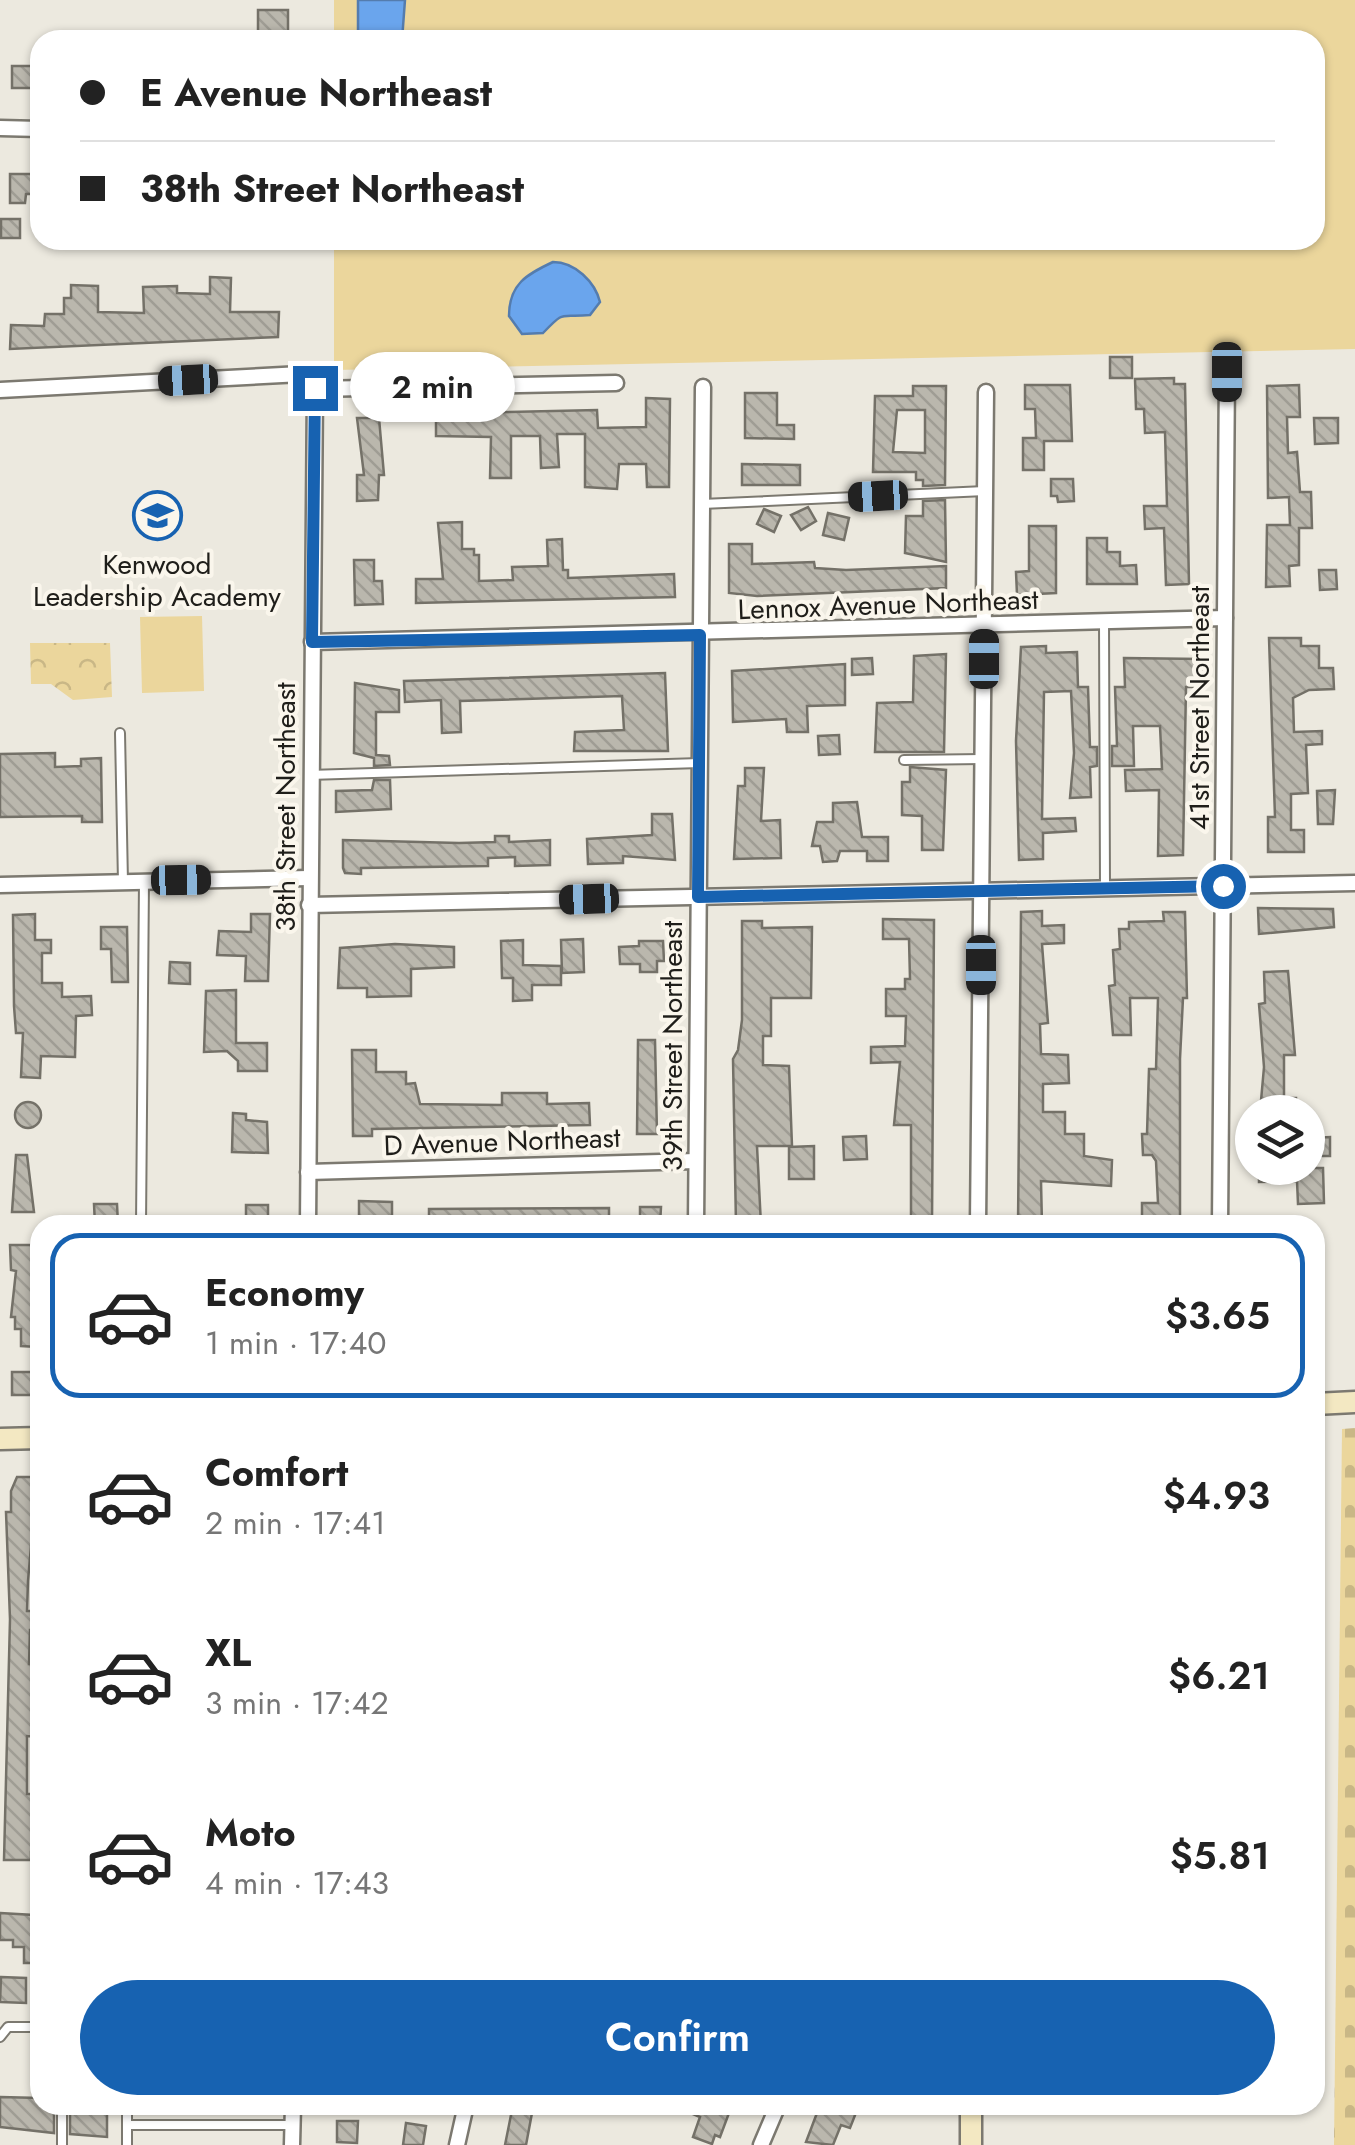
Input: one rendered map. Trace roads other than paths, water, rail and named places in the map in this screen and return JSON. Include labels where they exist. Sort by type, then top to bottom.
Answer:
[{"type":"street","points":[[0,128],[30,129]]},
{"type":"street","name":"41st Street Northeast","points":[[1220,1215],[1227,372]]},
{"type":"street","points":[[0,390],[301,374],[315,388],[616,383]]},
{"type":"street","name":"39th Street Northeast","points":[[696,1215],[703,386]]},
{"type":"street","name":"38th Street Northeast","points":[[308,1215],[315,388]]},
{"type":"street","points":[[978,1215],[986,392]]},
{"type":"street","name":"Lennox Avenue Northeast","points":[[312,642],[700,635],[1225,618]]},
{"type":"street","points":[[0,884],[308,878]]},
{"type":"street","points":[[309,905],[1355,883]]},
{"type":"street","name":"D Avenue Northeast","points":[[308,1172],[696,1161]]},
{"type":"street","points":[[1325,1404],[1355,1402]]},
{"type":"street","points":[[0,1439],[30,1438]]},
{"type":"street","points":[[292,2115],[292,2145]]},
{"type":"street","points":[[456,2145],[464,2115]]},
{"type":"street","points":[[762,2145],[774,2115]]},
{"type":"street","points":[[971,2115],[971,2145]]},
{"type":"lane","points":[[702,504],[985,491]]},
{"type":"lane","points":[[1104,622],[1105,888]]},
{"type":"lane","points":[[120,733],[123,882]]},
{"type":"lane","points":[[904,760],[982,759]]},
{"type":"lane","points":[[309,775],[700,763]]},
{"type":"lane","points":[[140,1215],[144,882]]},
{"type":"lane","points":[[0,2037],[8,2027],[30,2027]]},
{"type":"lane","points":[[62,2115],[62,2145]]},
{"type":"lane","points":[[126,2145],[127,2115]]},
{"type":"lane","points":[[127,2125],[292,2125]]},
{"type":"water","points":[[358,0],[405,0],[403,30],[358,30]]},
{"type":"water","points":[[553,262],[569,265],[583,274],[600,302],[590,315],[564,316],[543,333],[522,334],[509,316],[512,296],[521,281]]},
{"type":"place","name":"Kenwood Leadership Academy","points":[[157,516]]}]
